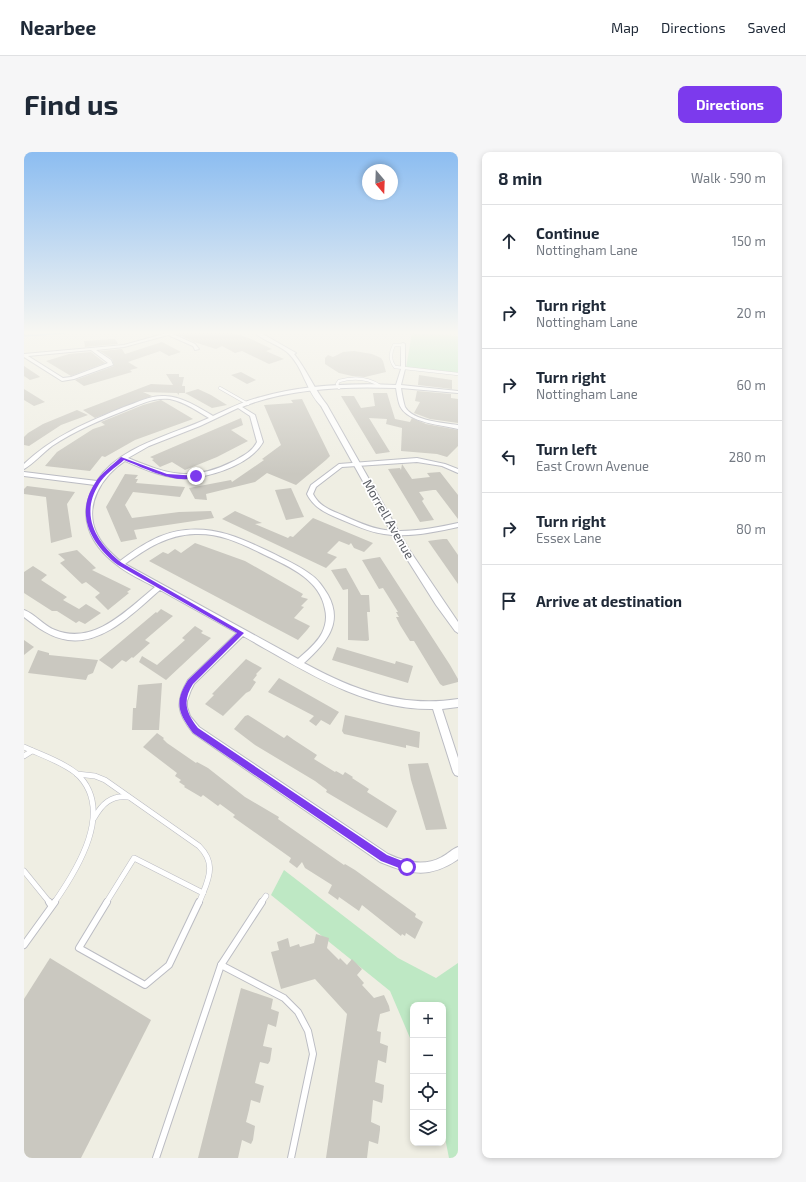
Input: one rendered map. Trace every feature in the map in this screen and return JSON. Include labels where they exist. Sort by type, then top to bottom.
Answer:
[{"type":"street","name":"Morrell Avenue","points":[[311,380],[317,388],[317,398],[324,405],[396,533],[430,590],[458,629]]},
{"type":"street","points":[[400,380],[398,387],[403,407],[410,415],[419,419],[458,427]]},
{"type":"street","points":[[458,392],[380,386],[317,388],[272,395],[239,407],[148,445],[123,458],[97,483],[91,498],[89,513],[90,527],[97,541],[106,553],[120,564],[241,633],[328,680],[369,696],[412,704],[436,705],[458,703]]},
{"type":"street","points":[[24,467],[36,454],[78,427],[148,400],[160,397],[179,399],[212,418]]},
{"type":"street","points":[[123,458],[166,475],[182,478],[212,472],[245,458],[257,450],[260,442],[252,415],[239,407]]},
{"type":"street","points":[[458,471],[443,465],[417,460],[341,465],[313,486],[310,494],[318,507],[383,532],[396,533],[458,525]]},
{"type":"street","points":[[24,474],[97,483]]},
{"type":"street","points":[[120,564],[146,545],[164,537],[184,532],[205,532],[224,535],[298,569],[313,579],[324,594],[330,608],[329,626],[319,643],[299,663]]},
{"type":"street","points":[[24,613],[52,632],[63,636],[77,638],[94,635],[109,627],[159,587]]},
{"type":"street","points":[[241,633],[191,682],[185,691],[182,705],[186,719],[196,730],[384,858],[407,867],[431,867],[451,859],[458,852]]},
{"type":"street","points":[[436,705],[458,772]]},
{"type":"lane","points":[[338,388],[337,384],[339,381],[347,380]]},
{"type":"lane","points":[[363,380],[372,381],[380,386]]},
{"type":"lane","points":[[220,388],[248,404]]},
{"type":"lane","points":[[24,747],[64,766],[77,774],[83,780],[93,802],[93,820],[87,848],[78,866],[24,945]]},
{"type":"lane","points":[[24,756],[32,751]]},
{"type":"lane","points":[[77,774],[95,776],[105,780],[199,846],[205,852],[210,861],[211,870],[210,880],[204,893],[168,965],[146,985],[79,948],[134,858],[204,893]]},
{"type":"lane","points":[[93,820],[106,800],[116,796],[131,798]]},
{"type":"lane","points":[[24,870],[51,905]]},
{"type":"lane","points":[[156,1158],[221,966],[266,896]]},
{"type":"lane","points":[[221,966],[284,998],[298,1012],[308,1031],[313,1054],[291,1158]]},
{"type":"green space","points":[[284,870],[398,958],[436,978],[458,963],[458,1158],[449,1158],[446,1143],[446,1002],[410,1002],[410,1038],[390,991],[271,895]]},
{"type":"building","points":[[75,380],[105,380],[84,386]]},
{"type":"building","points":[[170,380],[183,380],[182,386],[185,386],[185,393],[179,393],[179,395],[177,393],[143,392],[152,396],[95,418],[83,410],[151,384],[173,385]]},
{"type":"building","points":[[240,380],[256,380],[247,384]]},
{"type":"building","points":[[419,380],[452,380],[452,389],[418,385]]},
{"type":"building","points":[[24,389],[45,402],[34,406],[24,400]]},
{"type":"building","points":[[198,389],[227,405],[212,408],[185,393]]},
{"type":"building","points":[[417,391],[451,394],[451,398],[458,399],[458,423],[430,419],[414,413],[420,402],[415,401]]},
{"type":"building","points":[[373,393],[387,393],[395,419],[410,422],[412,418],[426,424],[458,430],[458,446],[447,457],[437,454],[401,451],[402,428],[386,424],[387,419],[369,418],[390,452],[376,454],[341,396],[354,396],[361,408],[375,406]]},
{"type":"building","points":[[302,399],[330,456],[326,460],[296,485],[267,473],[255,482],[206,494],[207,500],[195,499],[189,488],[231,480],[232,482],[264,460],[262,459],[281,445],[264,405],[293,403],[291,400]]},
{"type":"building","points":[[161,400],[193,419],[135,440],[105,457],[102,456],[90,471],[45,466],[57,452],[93,429],[105,425],[101,422],[143,405]]},
{"type":"building","points":[[77,410],[88,415],[61,425],[29,446],[24,445],[24,437],[28,433],[43,424]]},
{"type":"building","points":[[241,418],[243,425],[231,430],[248,441],[217,457],[185,470],[172,462],[160,467],[152,460],[154,459],[150,457]]},
{"type":"building","points":[[402,464],[412,479],[430,477],[427,473],[440,472],[458,495],[458,519],[436,490],[433,490],[419,492],[424,499],[422,501],[434,520],[420,522],[388,469],[400,468],[401,470]]},
{"type":"building","points":[[125,474],[138,475],[135,479],[138,479],[136,483],[185,487],[180,497],[133,492],[125,505],[132,518],[179,512],[211,511],[214,518],[134,530],[137,539],[121,542],[106,507]]},
{"type":"building","points":[[27,486],[75,492],[67,504],[72,537],[51,543],[46,497],[24,494],[24,489]]},
{"type":"building","points":[[291,488],[304,517],[286,520],[275,490]]},
{"type":"building","points":[[235,511],[262,523],[255,524],[288,538],[290,536],[293,537],[313,518],[373,543],[364,552],[354,548],[351,543],[349,545],[339,541],[327,553],[337,557],[326,568],[222,519]]},
{"type":"building","points":[[447,539],[458,555],[458,584],[428,541]]},
{"type":"building","points":[[195,543],[245,561],[303,594],[301,597],[308,599],[301,606],[304,607],[294,618],[310,626],[298,640],[149,561],[163,552],[168,554],[175,549],[181,553]]},
{"type":"building","points":[[77,550],[96,568],[92,570],[131,589],[127,592],[129,593],[108,610],[95,597],[100,593],[86,582],[82,584],[60,563],[65,560],[58,554]]},
{"type":"building","points":[[380,557],[450,665],[458,679],[458,682],[443,686],[440,684],[414,641],[410,641],[400,625],[396,617],[399,617],[396,612],[398,612],[383,588],[379,589],[362,560]]},
{"type":"building","points":[[33,566],[47,575],[41,580],[67,597],[63,600],[79,609],[86,604],[101,613],[85,624],[79,621],[76,623],[57,611],[52,611],[24,593],[24,572]]},
{"type":"building","points":[[346,568],[361,595],[369,595],[370,612],[367,612],[369,640],[367,641],[348,640],[348,589],[343,590],[331,570]]},
{"type":"building","points":[[161,609],[173,616],[145,640],[150,643],[133,658],[132,657],[126,662],[122,660],[112,669],[99,660],[156,612],[157,613]]},
{"type":"building","points":[[195,626],[203,631],[201,633],[211,638],[166,680],[139,662],[142,656],[157,665],[185,640],[182,638]]},
{"type":"building","points":[[24,640],[34,647],[24,655]]},
{"type":"building","points":[[337,647],[395,664],[396,661],[413,666],[408,683],[332,660]]},
{"type":"building","points":[[38,650],[49,653],[49,655],[98,660],[93,673],[88,675],[86,680],[28,673]]},
{"type":"building","points":[[246,659],[262,668],[256,674],[257,675],[253,680],[256,682],[250,691],[246,693],[223,716],[205,704],[214,695],[212,694]]},
{"type":"building","points":[[279,678],[339,712],[330,725],[321,720],[316,726],[309,721],[314,716],[268,692]]},
{"type":"building","points":[[162,683],[159,730],[132,730],[133,708],[136,708],[138,685]]},
{"type":"building","points":[[248,715],[284,738],[287,735],[317,755],[314,759],[335,772],[336,771],[343,775],[345,772],[353,777],[352,778],[369,789],[367,792],[397,811],[387,828],[326,792],[327,790],[315,781],[255,745],[234,729],[245,716]]},
{"type":"building","points":[[345,715],[420,732],[419,748],[406,745],[406,748],[344,734],[342,731]]},
{"type":"building","points":[[157,733],[164,738],[163,739],[167,743],[196,763],[197,762],[208,768],[245,797],[279,817],[278,819],[344,865],[345,864],[355,870],[416,914],[415,917],[423,922],[415,939],[406,933],[405,936],[402,934],[401,936],[362,905],[359,911],[339,897],[338,900],[328,893],[332,885],[305,868],[302,862],[297,868],[289,862],[291,858],[233,817],[235,815],[220,804],[218,806],[203,795],[201,797],[184,787],[185,786],[179,782],[181,780],[175,776],[177,773],[143,747]]},
{"type":"building","points":[[428,763],[447,829],[426,830],[411,780],[408,764]]},
{"type":"building","points":[[316,934],[329,938],[327,948],[339,960],[340,958],[347,965],[352,959],[362,969],[357,975],[364,983],[362,985],[374,998],[384,995],[389,1006],[390,1011],[380,1014],[377,1031],[381,1032],[380,1043],[388,1046],[386,1063],[378,1060],[375,1082],[384,1085],[382,1103],[373,1100],[371,1122],[380,1126],[378,1144],[369,1141],[367,1158],[326,1158],[347,1014],[315,979],[281,989],[271,952],[279,950],[277,942],[288,938],[290,947],[299,944],[300,947],[314,943]]},
{"type":"building","points":[[50,958],[151,1020],[81,1158],[24,1158],[24,999]]},
{"type":"building","points":[[241,988],[273,999],[271,1009],[279,1012],[276,1027],[268,1024],[263,1046],[272,1048],[270,1061],[268,1064],[260,1062],[255,1083],[264,1086],[260,1103],[251,1100],[246,1122],[255,1126],[253,1140],[251,1144],[242,1140],[238,1158],[198,1158]]},
{"type":"route","points":[[196,476],[182,478],[166,475],[123,458],[105,473],[97,483],[91,498],[89,513],[90,527],[97,541],[106,553],[120,564],[241,633],[191,682],[185,691],[182,705],[186,719],[196,730],[384,858],[407,867]]}]
